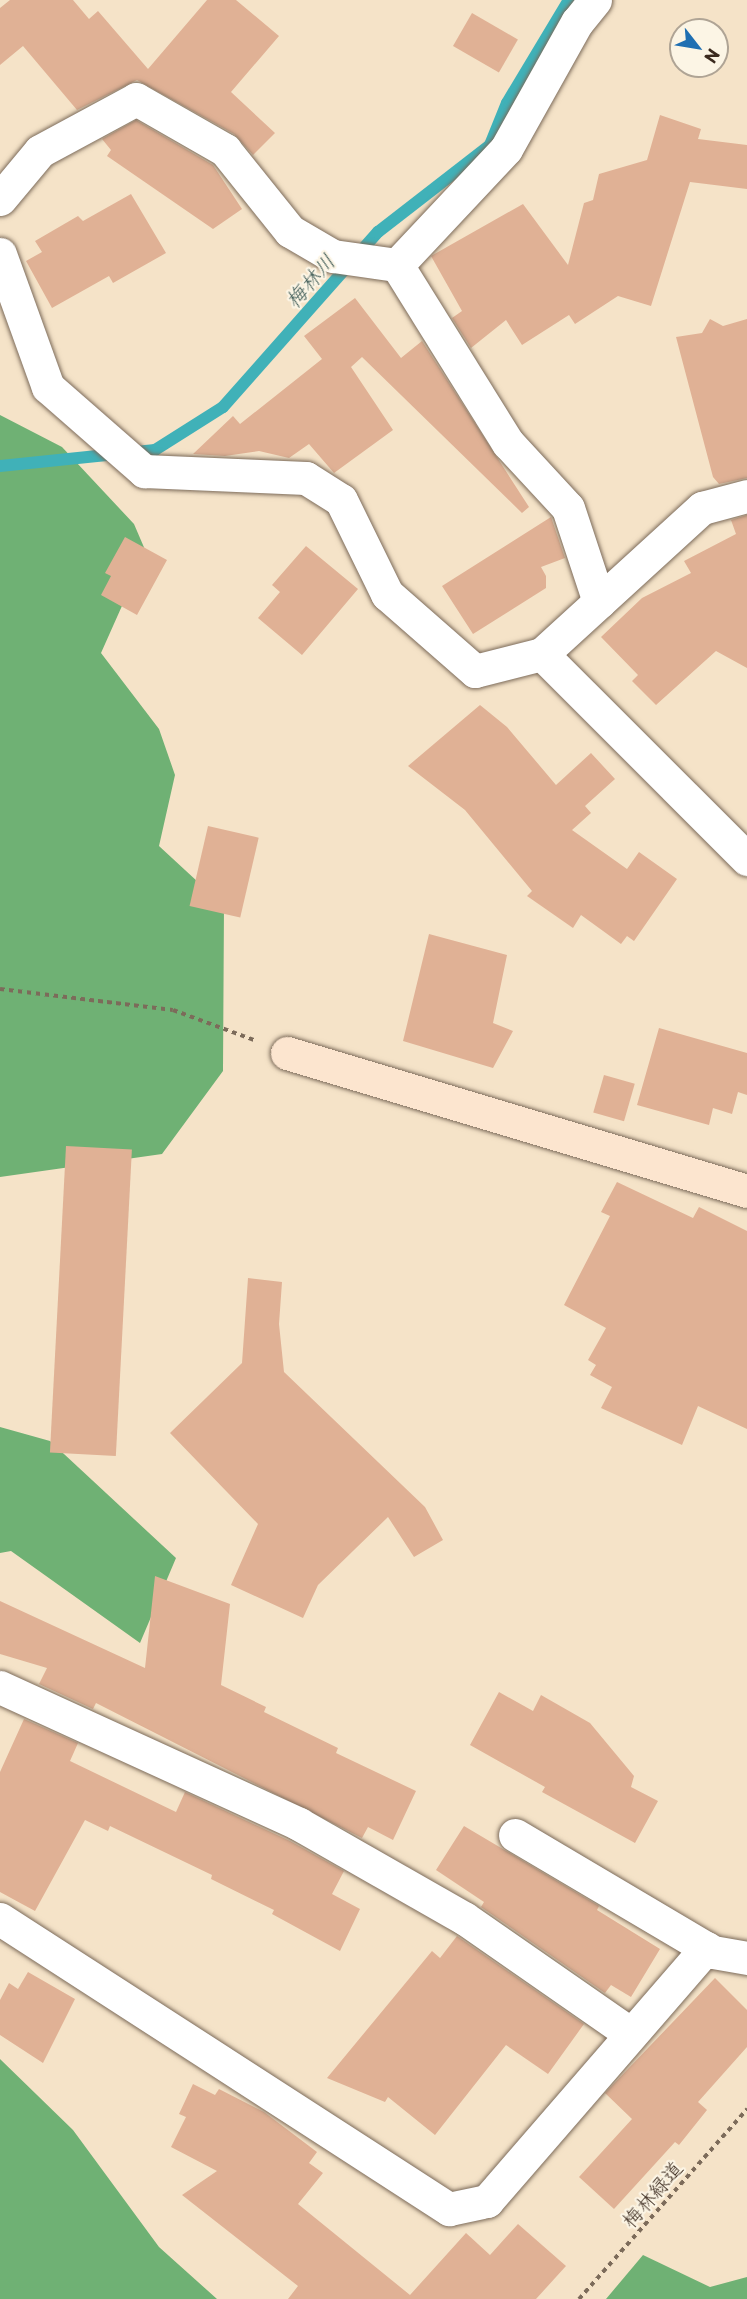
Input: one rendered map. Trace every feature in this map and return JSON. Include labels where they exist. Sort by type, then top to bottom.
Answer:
[{"type":"street","points":[[389,264],[506,149],[577,22],[595,0]]},
{"type":"street","points":[[0,199],[40,151],[136,99],[225,150],[290,231],[333,256],[389,264],[508,443],[568,508],[599,602]]},
{"type":"street","points":[[0,254],[48,387],[144,471],[306,478],[341,500],[387,594],[475,671],[542,654],[702,508],[747,496]]},
{"type":"street","points":[[542,654],[747,859]]},
{"type":"street","points":[[287,1053],[747,1191]]},
{"type":"street","points":[[0,1687],[300,1824],[464,1918],[631,2034]]},
{"type":"street","points":[[515,1835],[706,1948],[747,1958]]},
{"type":"street","points":[[0,1919],[449,2209],[488,2201],[706,1948]]},
{"type":"path","points":[[0,989],[173,1010],[287,1053]]},
{"type":"path","name":"梅林緑道","points":[[579,2299],[747,2109]]},
{"type":"green space","points":[[0,415],[62,447],[134,524],[146,552],[101,653],[159,729],[175,775],[159,846],[224,906],[223,1071],[162,1154],[0,1177]]},
{"type":"green space","points":[[0,1427],[50,1441],[176,1558],[140,1643],[11,1551],[0,1553]]},
{"type":"green space","points":[[0,2059],[73,2130],[159,2247],[217,2299],[0,2299]]},
{"type":"green space","points":[[643,2255],[710,2287],[747,2277],[747,2299],[606,2299]]},
{"type":"building","points":[[10,0],[73,0],[89,19],[98,11],[148,69],[207,0],[236,0],[279,36],[231,92],[275,133],[253,155],[234,134],[137,80],[77,110],[23,46],[0,65],[0,8]]},
{"type":"building","points":[[472,13],[518,39],[499,72],[453,46]]},
{"type":"building","points":[[660,115],[701,129],[698,139],[747,145],[747,189],[690,182],[651,306],[618,296],[575,324],[569,315],[522,345],[506,320],[471,348],[452,318],[462,311],[431,256],[523,204],[568,265],[584,203],[593,200],[599,174],[647,160]]},
{"type":"building","points":[[136,120],[213,165],[242,209],[213,229],[107,156],[111,150],[102,139]]},
{"type":"building","points":[[131,194],[166,253],[113,283],[109,276],[52,308],[26,261],[42,252],[35,241],[78,216],[83,221]]},
{"type":"building","points":[[355,298],[401,358],[422,341],[529,507],[522,513],[362,357],[351,367],[393,430],[334,473],[309,444],[289,458],[259,451],[225,456],[193,454],[233,416],[240,424],[322,359],[304,336]]},
{"type":"building","points":[[710,319],[723,326],[747,319],[747,478],[719,484],[713,477],[676,337],[702,333]]},
{"type":"building","points":[[747,515],[747,668],[716,651],[656,705],[632,681],[638,675],[601,637],[642,598],[691,573],[684,561],[736,534],[731,520]]},
{"type":"building","points":[[551,517],[565,558],[541,567],[546,576],[546,588],[473,634],[442,586]]},
{"type":"building","points":[[125,537],[167,560],[137,615],[101,595],[111,576],[105,573]]},
{"type":"building","points":[[306,546],[358,589],[302,655],[258,618],[280,592],[272,585]]},
{"type":"building","points":[[480,705],[507,727],[556,785],[591,753],[615,779],[585,806],[591,813],[572,830],[627,869],[639,852],[677,879],[634,941],[627,936],[621,944],[581,915],[573,928],[527,896],[532,891],[465,810],[408,766]]},
{"type":"building","points":[[208,826],[259,838],[240,918],[190,906]]},
{"type":"building","points":[[429,934],[507,955],[493,1023],[513,1031],[493,1068],[403,1041]]},
{"type":"building","points":[[659,1028],[747,1053],[747,1095],[738,1092],[732,1114],[713,1108],[709,1125],[637,1105]]},
{"type":"building","points":[[604,1075],[635,1084],[624,1121],[593,1112]]},
{"type":"building","points":[[66,1146],[132,1149],[116,1456],[50,1453]]},
{"type":"building","points":[[617,1182],[693,1218],[699,1207],[747,1231],[747,1429],[698,1406],[682,1445],[601,1408],[612,1387],[590,1375],[596,1365],[588,1360],[606,1328],[564,1305],[610,1216],[601,1212]]},
{"type":"building","points":[[248,1278],[282,1282],[279,1324],[284,1372],[425,1507],[443,1540],[414,1557],[388,1517],[318,1585],[303,1618],[231,1585],[258,1524],[170,1433],[242,1363]]},
{"type":"building","points":[[155,1576],[230,1604],[221,1685],[266,1707],[264,1712],[338,1748],[336,1753],[416,1791],[393,1840],[368,1827],[362,1838],[96,1703],[93,1709],[39,1684],[47,1668],[0,1654],[0,1601],[145,1668]]},
{"type":"building","points":[[499,1692],[533,1711],[541,1695],[590,1723],[634,1776],[631,1787],[658,1801],[635,1843],[542,1792],[545,1787],[470,1745]]},
{"type":"building","points":[[24,1719],[78,1743],[70,1761],[176,1812],[185,1792],[290,1841],[344,1871],[332,1894],[360,1909],[340,1951],[272,1914],[274,1910],[211,1879],[212,1875],[110,1826],[108,1831],[85,1820],[35,1911],[0,1892],[0,1772]]},
{"type":"building","points":[[464,1826],[599,1906],[597,1910],[660,1949],[631,1997],[611,1985],[605,1993],[481,1907],[484,1902],[436,1870]]},
{"type":"building","points":[[457,1936],[584,2024],[548,2074],[506,2045],[435,2135],[388,2097],[385,2102],[327,2078],[432,1951],[440,1958]]},
{"type":"building","points":[[28,1972],[75,1999],[43,2063],[0,2035],[0,2000],[9,1983],[18,1989]]},
{"type":"building","points":[[715,1978],[747,2010],[747,2047],[698,2102],[707,2110],[679,2145],[675,2142],[614,2209],[579,2177],[632,2119],[605,2093]]},
{"type":"building","points":[[193,2084],[215,2095],[219,2089],[264,2112],[317,2152],[309,2163],[323,2173],[298,2204],[410,2295],[466,2233],[490,2255],[518,2224],[566,2266],[536,2299],[288,2299],[298,2286],[182,2195],[217,2171],[171,2147],[186,2117],[179,2114]]},
{"type":"waterway","name":"梅林川","points":[[0,466],[155,450],[223,407],[378,232],[490,145],[507,103],[569,0]]}]
